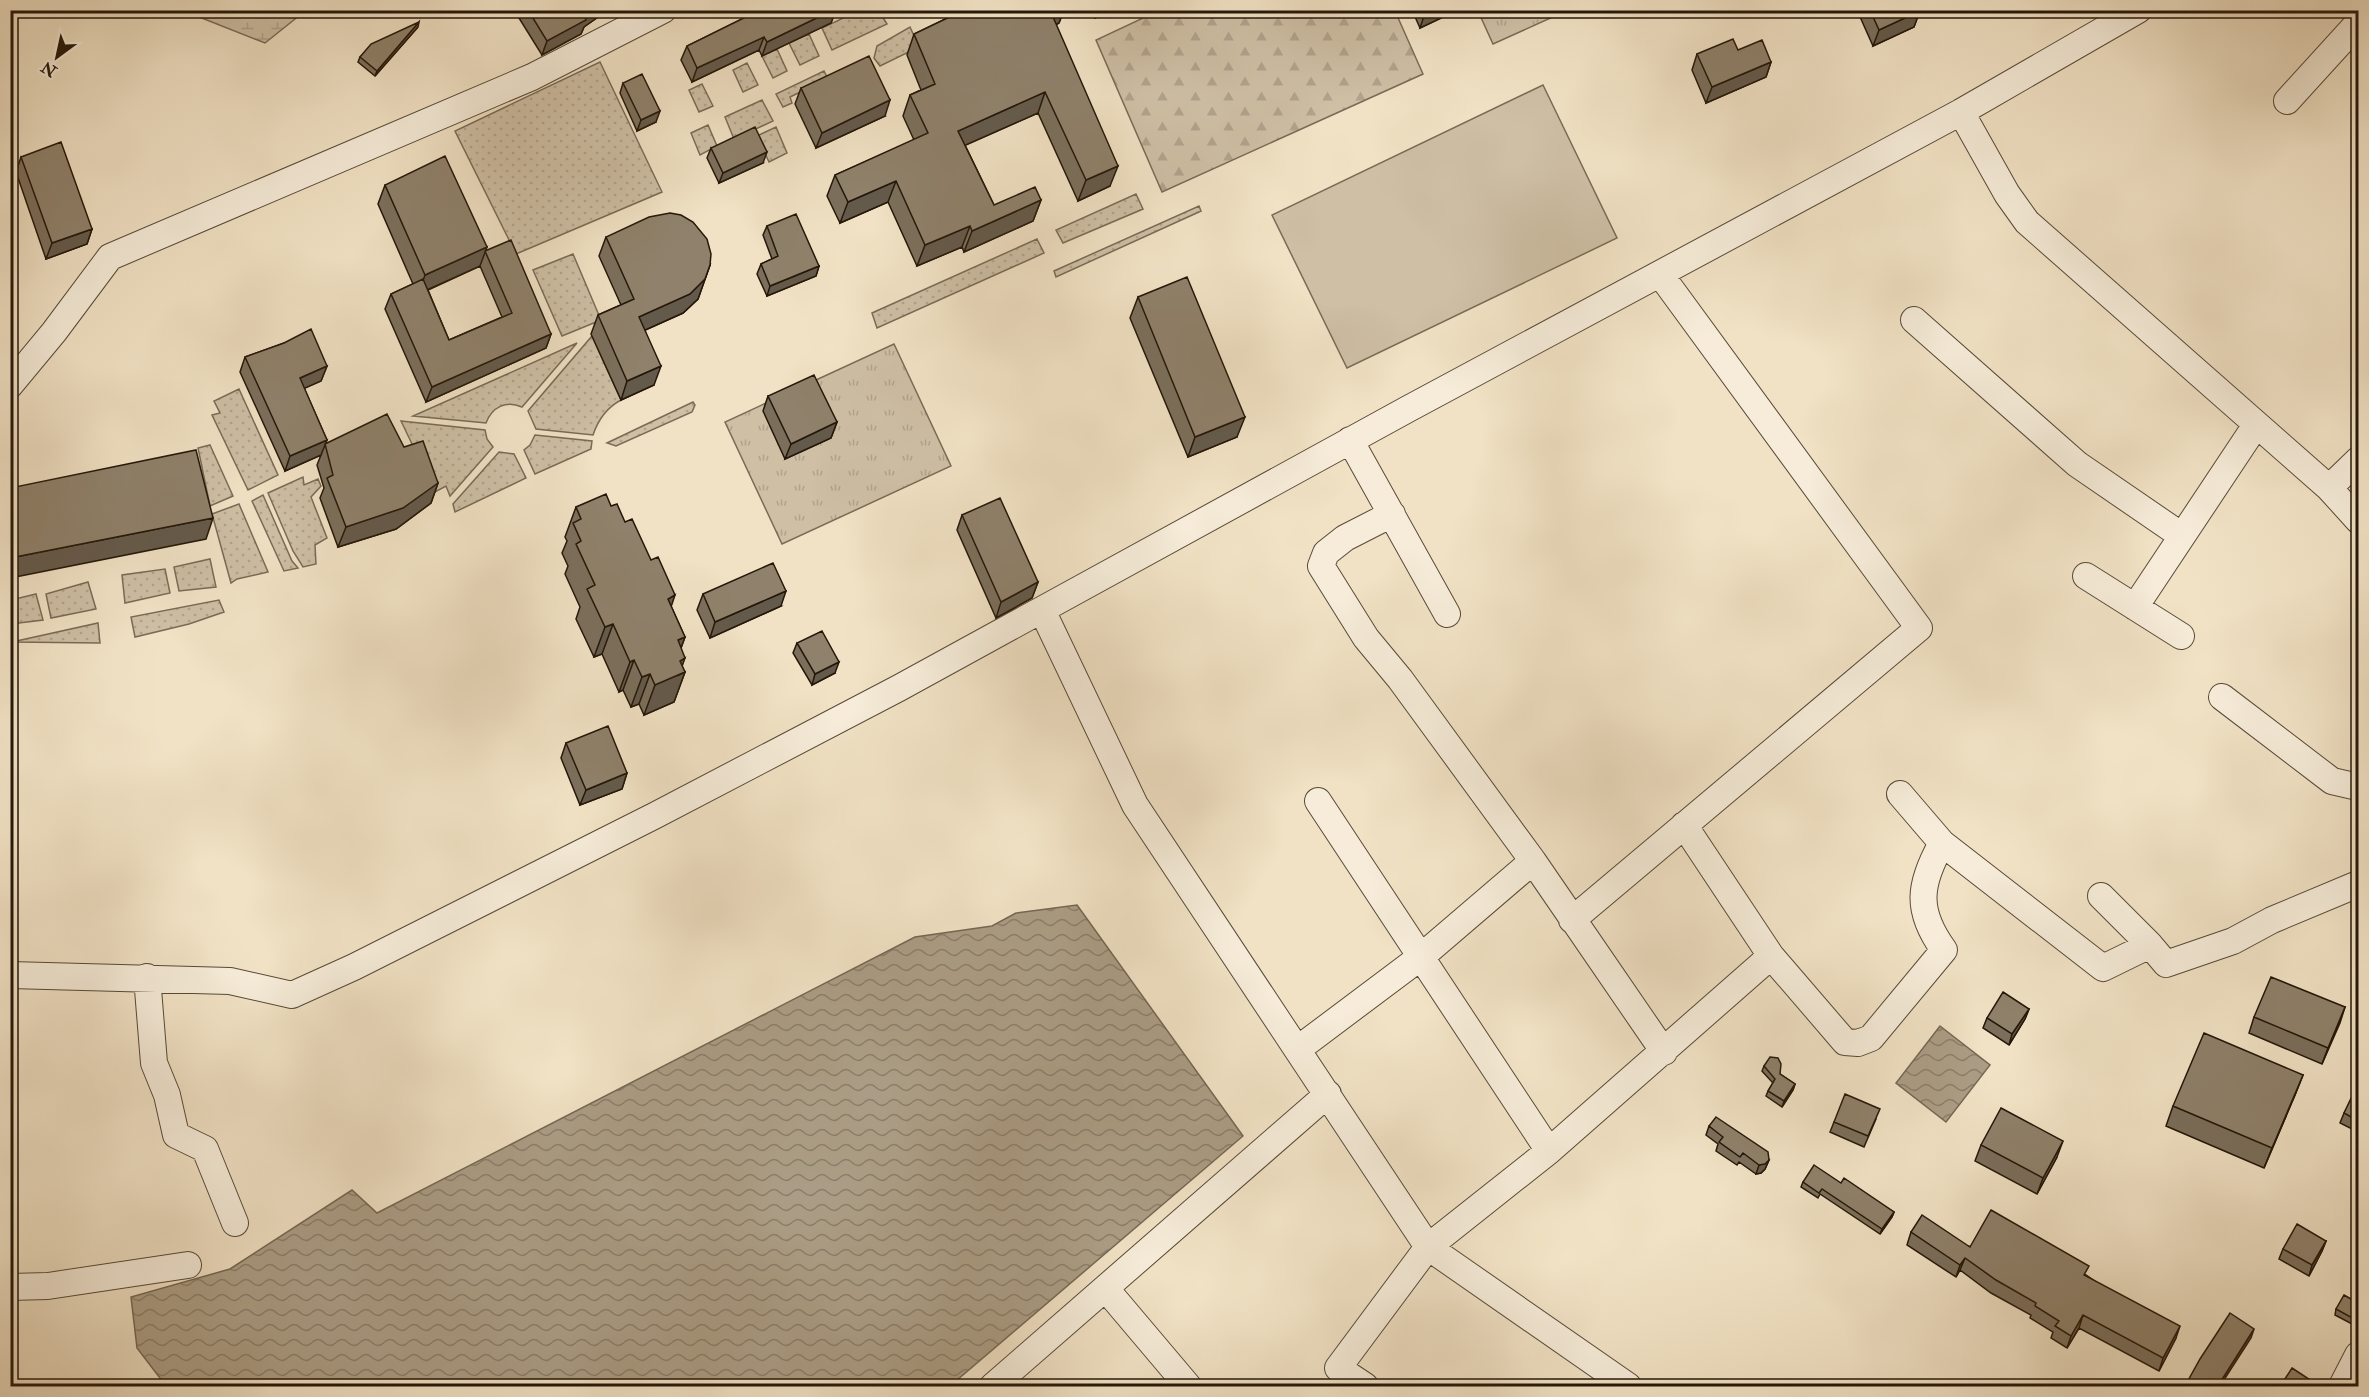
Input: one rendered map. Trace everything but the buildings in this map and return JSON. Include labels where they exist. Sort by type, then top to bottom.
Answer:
[{"type":"street","points":[[10,385],[47,341],[110,257],[532,77],[663,10]]},
{"type":"street","points":[[10,975],[230,981],[292,994],[354,967],[654,816],[890,693],[1350,440],[1961,112],[2138,10]]},
{"type":"street","points":[[2353,10],[2358,17]]},
{"type":"street","points":[[2287,101],[2358,23]]},
{"type":"street","points":[[1961,112],[2007,194],[2027,222],[2329,488],[2358,520]]},
{"type":"street","points":[[1572,920],[1919,628],[1660,274]]},
{"type":"street","points":[[1914,320],[2077,464],[2182,536]]},
{"type":"street","points":[[2135,607],[2256,424]]},
{"type":"street","points":[[1350,440],[1447,614]]},
{"type":"street","points":[[2329,488],[2358,460]]},
{"type":"street","points":[[1392,514],[1345,538],[1326,553],[1321,566],[1366,638],[1407,689],[1533,861],[1664,1052]]},
{"type":"street","points":[[2086,576],[2181,636]]},
{"type":"street","points":[[1042,610],[1135,805],[1428,1247],[1628,1386]]},
{"type":"street","points":[[2222,697],[2331,781],[2358,787]]},
{"type":"street","points":[[1900,794],[1942,843],[2103,968],[2150,945]]},
{"type":"street","points":[[1318,801],[1549,1151]]},
{"type":"street","points":[[1684,825],[1771,956],[1845,1042],[1858,1043],[1870,1038],[1944,950],[1926,919],[1924,897],[1927,870],[1942,843]]},
{"type":"street","points":[[1298,1049],[1422,956],[1533,861]]},
{"type":"street","points":[[2101,896],[2166,964],[2233,940],[2272,920],[2358,884]]},
{"type":"street","points":[[1365,1386],[1338,1368],[1428,1247],[1549,1151],[1771,956]]},
{"type":"street","points":[[147,977],[154,1063],[167,1095],[176,1135],[205,1149],[236,1223]]},
{"type":"street","points":[[993,1386],[1328,1095]]},
{"type":"street","points":[[10,1287],[48,1286],[188,1265]]},
{"type":"street","points":[[1106,1289],[1188,1386]]},
{"type":"street","points":[[2342,1386],[2358,1355]]},
{"type":"green space","points":[[860,10],[879,11],[887,24],[832,50],[822,28]]},
{"type":"green space","points":[[184,11],[305,11],[265,43]]},
{"type":"green space","points":[[1158,11],[1395,11],[1423,74],[1162,192],[1096,40]]},
{"type":"green space","points":[[1478,11],[1566,11],[1493,44]]},
{"type":"green space","points":[[910,27],[919,47],[880,66],[874,58],[877,46]]},
{"type":"green space","points":[[809,34],[819,56],[800,65],[789,43]]},
{"type":"green space","points":[[777,49],[787,71],[773,78],[762,56]]},
{"type":"green space","points":[[600,62],[662,192],[516,254],[455,131]]},
{"type":"green space","points":[[747,63],[758,85],[743,92],[733,70]]},
{"type":"green space","points":[[824,71],[828,79],[790,97],[792,103],[783,107],[776,94]]},
{"type":"green space","points":[[702,84],[713,106],[699,112],[689,90]]},
{"type":"green space","points":[[1543,85],[1617,238],[1347,368],[1272,215]]},
{"type":"green space","points":[[762,100],[773,121],[734,139],[725,117]]},
{"type":"green space","points":[[708,125],[717,146],[700,155],[691,133]]},
{"type":"green space","points":[[776,127],[787,153],[769,162],[757,136]]},
{"type":"green space","points":[[1136,194],[1143,209],[1063,243],[1056,230]]},
{"type":"green space","points":[[1199,206],[1201,211],[1056,277],[1054,271]]},
{"type":"green space","points":[[1037,239],[1044,253],[877,328],[872,313]]},
{"type":"green space","points":[[573,254],[601,320],[562,336],[533,270]]},
{"type":"green space","points":[[592,336],[621,400],[603,415],[593,435],[536,429],[528,411]]},
{"type":"green space","points":[[577,343],[522,407],[510,404],[500,406],[486,423],[413,416]]},
{"type":"green space","points":[[894,344],[951,466],[782,544],[725,422]]},
{"type":"green space","points":[[239,389],[278,475],[248,490],[212,415],[220,413],[214,401]]},
{"type":"green space","points":[[693,402],[695,405],[692,412],[616,446],[607,443]]},
{"type":"green space","points":[[401,421],[485,430],[487,439],[493,447],[450,496],[446,486],[435,492]]},
{"type":"green space","points":[[535,435],[592,441],[591,449],[535,474],[524,450],[530,445]]},
{"type":"green space","points":[[210,445],[233,496],[210,506],[198,448]]},
{"type":"green space","points":[[499,452],[514,454],[526,478],[455,512],[453,504]]},
{"type":"green space","points":[[303,477],[304,485],[318,479],[321,486],[311,497],[327,538],[315,545],[316,564],[303,567],[293,551],[268,493]]},
{"type":"green space","points":[[263,495],[292,561],[298,568],[284,571],[252,501]]},
{"type":"green space","points":[[239,504],[268,572],[237,579],[231,583],[212,514]]},
{"type":"green space","points":[[210,559],[216,587],[179,591],[174,567]]},
{"type":"green space","points":[[165,569],[170,593],[125,603],[122,575]]},
{"type":"green space","points":[[88,582],[96,609],[51,618],[46,594]]},
{"type":"green space","points":[[36,594],[43,620],[11,624],[11,600]]},
{"type":"green space","points":[[219,600],[224,612],[189,624],[135,637],[131,617]]},
{"type":"green space","points":[[98,623],[100,643],[12,642]]},
{"type":"water","points":[[1077,905],[1243,1136],[950,1386],[166,1386],[137,1348],[131,1297],[230,1269],[352,1190],[377,1213],[915,937],[992,926],[1016,913]]},
{"type":"water","points":[[1940,1026],[1990,1065],[1946,1122],[1896,1083]]}]
